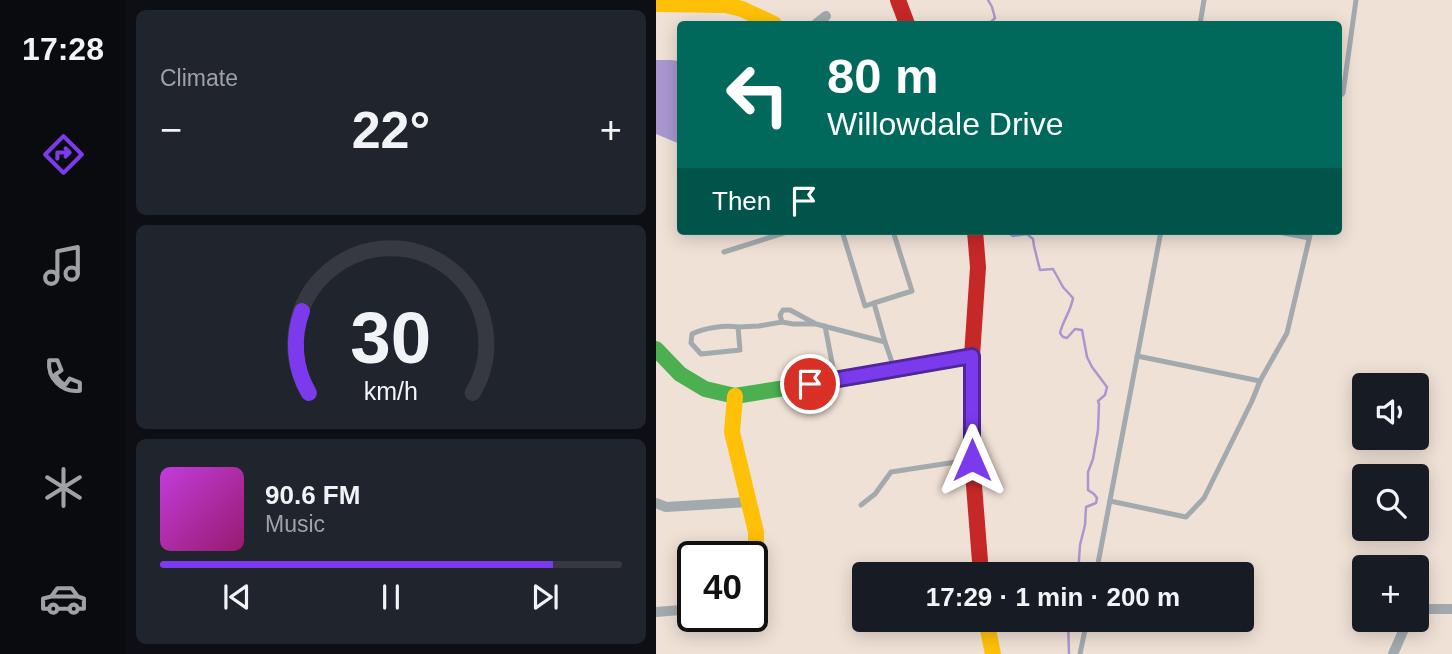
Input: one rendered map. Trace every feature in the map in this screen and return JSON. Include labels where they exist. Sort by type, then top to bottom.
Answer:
[{"type":"street","points":[[898,0],[906,21]]},
{"type":"street","points":[[656,4],[725,5],[750,12],[768,21]]},
{"type":"street","points":[[820,21],[826,16]]},
{"type":"street","points":[[975,235],[978,267],[972,356],[972,460],[980,562]]},
{"type":"street","points":[[656,349],[680,374],[696,384],[735,396],[972,356]]},
{"type":"street","points":[[735,396],[732,432],[756,541]]},
{"type":"street","points":[[656,503],[666,507],[748,502]]},
{"type":"street","points":[[1429,609],[1452,609]]},
{"type":"street","points":[[656,612],[677,610]]},
{"type":"street","points":[[988,632],[993,654]]},
{"type":"street","points":[[1393,654],[1403,632]]},
{"type":"lane","points":[[1200,21],[1204,0]]},
{"type":"lane","points":[[1342,83],[1356,0]]},
{"type":"lane","points":[[724,252],[777,235]]},
{"type":"lane","points":[[843,235],[865,306],[912,291],[894,235]]},
{"type":"lane","points":[[1098,562],[1160,235]]},
{"type":"lane","points":[[1110,501],[1186,517],[1204,498],[1260,380],[1287,333],[1310,235]]},
{"type":"lane","points":[[874,303],[895,370]]},
{"type":"lane","points":[[782,322],[780,315],[786,309],[816,324]]},
{"type":"lane","points":[[738,327],[740,350],[701,354],[691,343],[692,334],[697,331],[782,322],[816,324],[885,342]]},
{"type":"lane","points":[[825,326],[835,380]]},
{"type":"lane","points":[[1137,356],[1260,380]]},
{"type":"lane","points":[[861,505],[875,494],[891,472],[972,460]]},
{"type":"lane","points":[[1080,654],[1085,632]]},
{"type":"shaded area","points":[[656,60],[677,61],[677,143],[656,134]]},
{"type":"waterway","points":[[988,0],[995,18],[992,21]]},
{"type":"waterway","points":[[1011,235],[1020,235]]},
{"type":"waterway","points":[[1028,235],[1033,239],[1040,270],[1053,269],[1073,298],[1060,333],[1067,338],[1075,329],[1082,330],[1087,357],[1107,387],[1105,395],[1098,401],[1098,430],[1088,472],[1088,490],[1097,498],[1096,503],[1086,507],[1079,562]]},
{"type":"waterway","points":[[1068,632],[1069,654]]},
{"type":"traffic: fast","points":[[656,349],[680,374],[705,389],[735,396],[972,356]]},
{"type":"traffic: slow","points":[[656,4],[725,5],[742,9],[768,21]]},
{"type":"traffic: slow","points":[[735,396],[732,432],[756,541]]},
{"type":"traffic: slow","points":[[988,632],[993,654]]},
{"type":"traffic: jam","points":[[898,0],[906,21]]},
{"type":"traffic: jam","points":[[975,235],[978,267],[972,356],[972,460],[980,562]]},
{"type":"route","points":[[810,384],[972,356],[972,460]]}]
